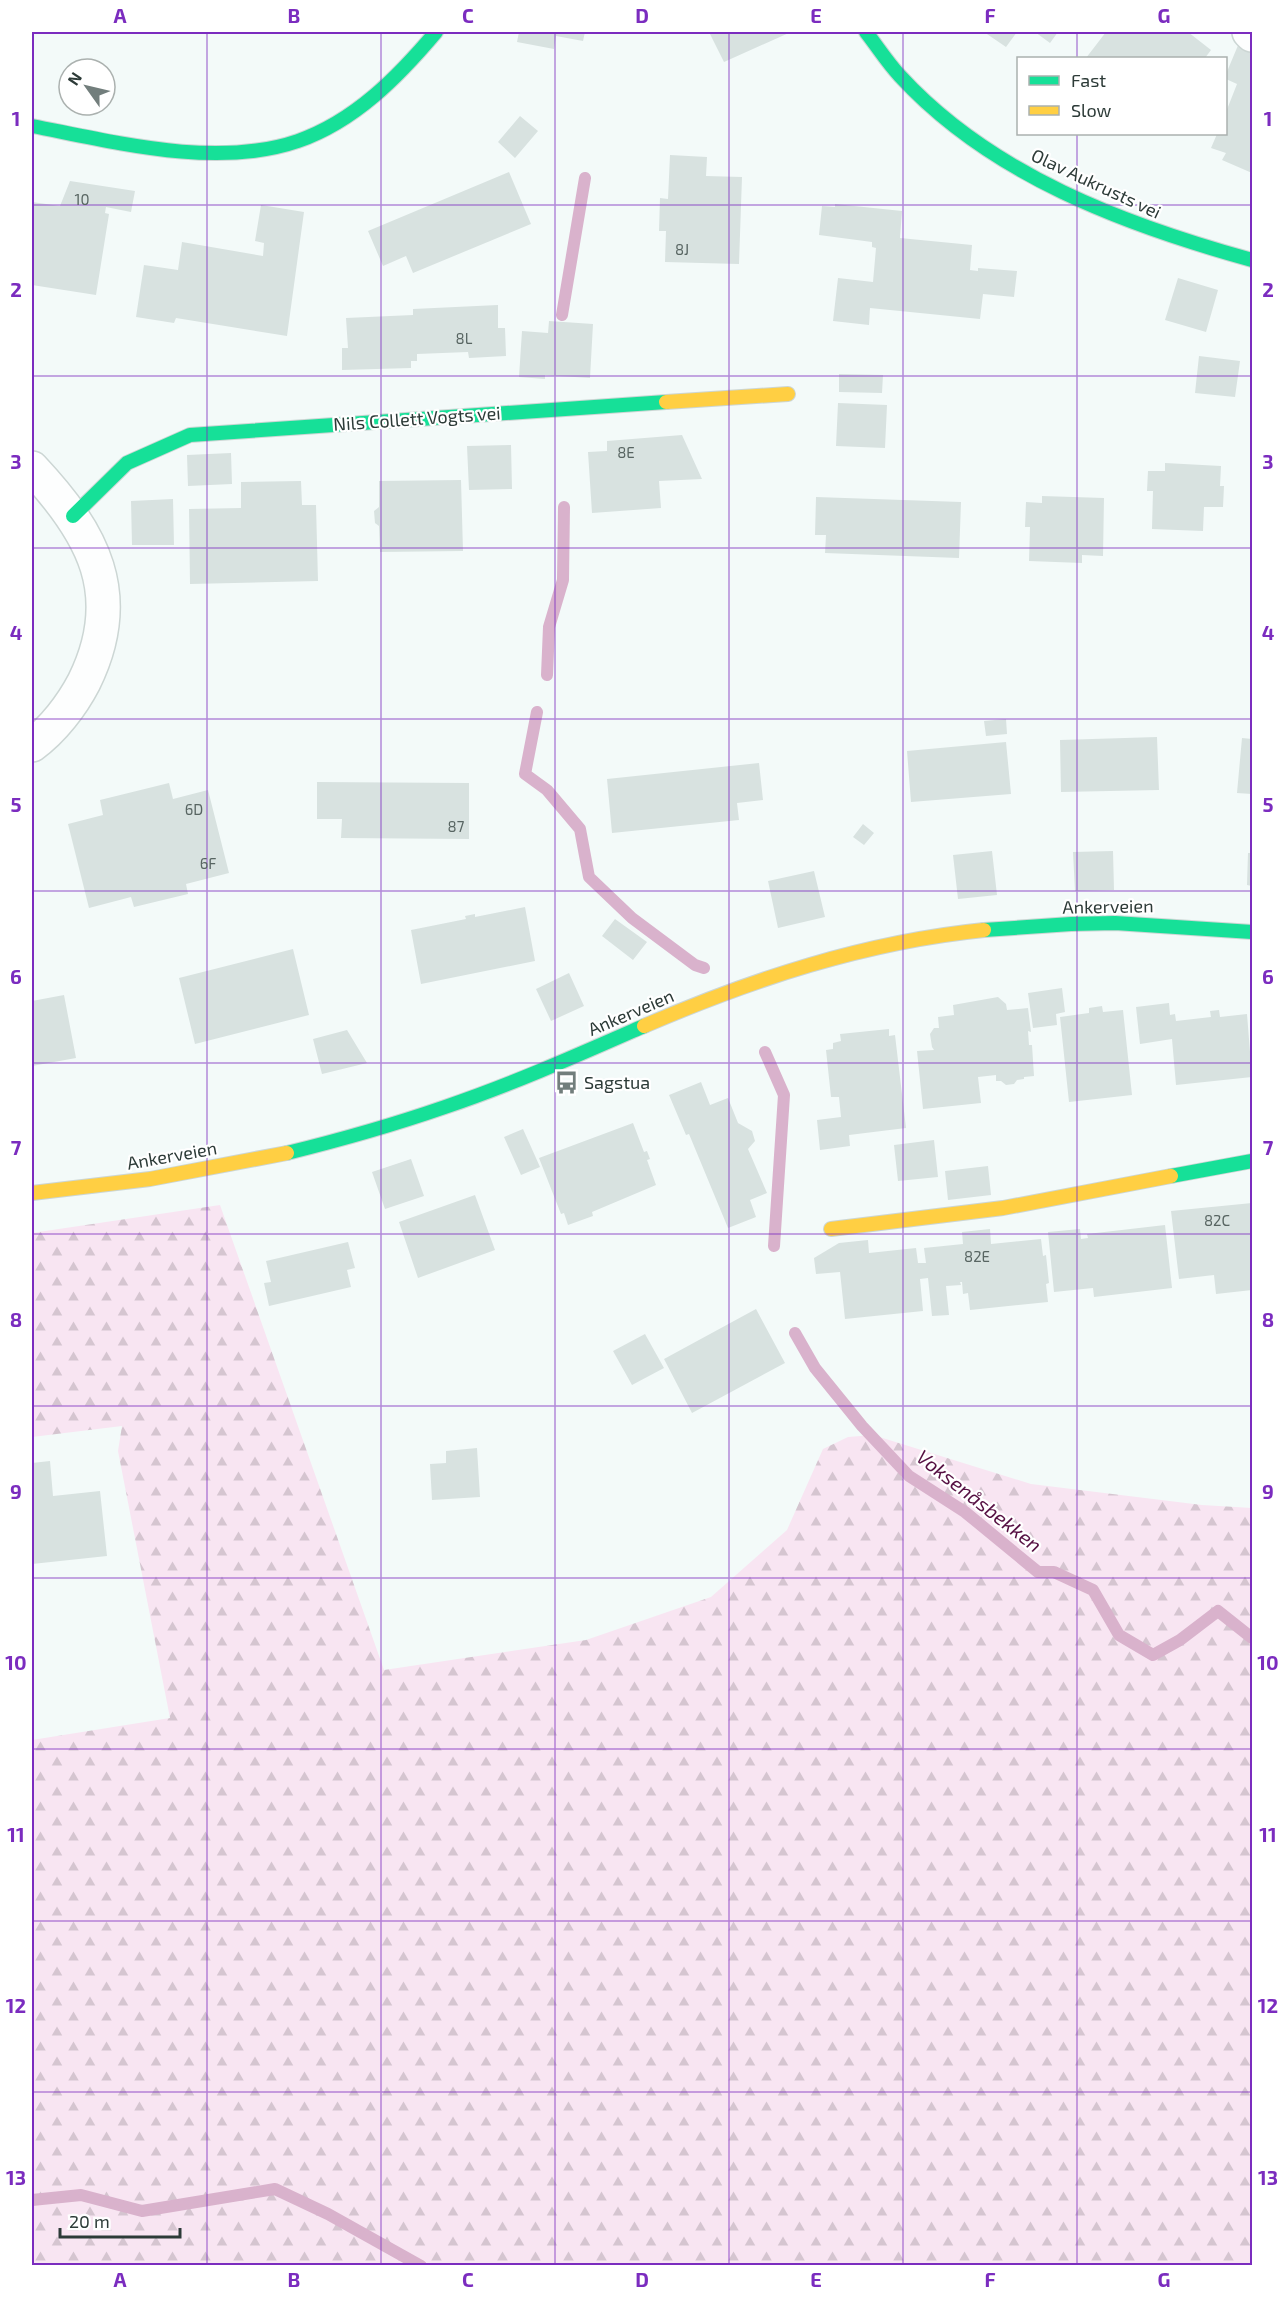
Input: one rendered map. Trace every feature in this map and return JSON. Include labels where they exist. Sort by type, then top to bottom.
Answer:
[{"type":"street","points":[[32,126],[125,144],[180,150],[227,152],[264,149],[302,139],[330,127],[357,109],[388,84],[436,32]]},
{"type":"street","name":"Olav Aukrusts vei","points":[[866,32],[897,74],[923,100],[957,128],[1000,157],[1049,184],[1154,232],[1202,248],[1252,260]]},
{"type":"street","points":[[1249,32],[1252,35]]},
{"type":"street","name":"Nils Collett Vogts vei","points":[[73,516],[127,463],[190,435],[788,394]]},
{"type":"street","points":[[32,468],[73,516],[86,537],[102,584],[103,609],[101,636],[94,662],[79,690],[59,719],[32,745]]},
{"type":"street","name":"Ankerveien","points":[[32,1193],[137,1181],[215,1167],[308,1147],[373,1129],[497,1088],[766,978],[858,952],[943,935],[1040,926],[1155,924],[1252,932]]},
{"type":"street","points":[[831,1230],[1003,1208],[1252,1161]]},
{"type":"green space","points":[[220,1205],[384,1670],[586,1640],[711,1597],[787,1530],[823,1449],[848,1437],[873,1435],[1031,1484],[1202,1505],[1252,1508],[1252,2265],[32,2265],[32,1740],[170,1718],[118,1451],[122,1426],[32,1437],[32,1233]]},
{"type":"building","points":[[519,32],[585,32],[583,41],[556,36],[554,49],[517,42]]},
{"type":"building","points":[[709,32],[791,32],[724,62]]},
{"type":"building","points":[[984,32],[1017,32],[1006,47]]},
{"type":"building","points":[[1035,32],[1058,32],[1050,43]]},
{"type":"building","points":[[1106,32],[1188,32],[1211,50],[1206,57],[1087,57]]},
{"type":"building","points":[[1239,43],[1252,48],[1252,173],[1222,160],[1226,153],[1211,148],[1217,135],[1227,135],[1227,109],[1237,84],[1227,79],[1227,72]]},
{"type":"building","points":[[520,116],[538,131],[515,158],[498,142]]},
{"type":"building","points":[[670,155],[707,157],[706,176],[742,177],[739,264],[665,262],[666,231],[659,231],[660,198],[668,199]]},
{"type":"building","points":[[509,172],[531,224],[413,273],[406,256],[383,266],[368,231]]},
{"type":"building","points":[[70,181],[135,191],[131,212],[106,207],[105,213],[109,214],[96,295],[32,285],[32,202],[60,206]]},
{"type":"building","points":[[835,204],[902,211],[900,238],[972,245],[970,270],[978,271],[978,268],[1017,271],[1014,297],[983,294],[980,319],[870,308],[869,325],[833,321],[838,278],[873,282],[876,248],[872,247],[872,242],[819,235],[822,206],[835,207]]},
{"type":"building","points":[[261,205],[304,212],[287,336],[176,318],[174,323],[136,317],[144,265],[178,270],[182,242],[263,256],[264,243],[255,241]]},
{"type":"building","points":[[1178,278],[1218,290],[1206,332],[1165,320]]},
{"type":"building","points":[[498,305],[498,328],[505,328],[506,356],[469,358],[468,352],[417,354],[417,361],[411,361],[411,368],[342,370],[342,348],[348,348],[346,318],[413,315],[413,309]]},
{"type":"building","points":[[549,321],[593,324],[590,378],[545,375],[545,379],[519,377],[522,331],[548,333]]},
{"type":"building","points":[[1199,356],[1240,361],[1235,397],[1195,393]]},
{"type":"building","points":[[839,374],[883,375],[882,393],[839,392]]},
{"type":"building","points":[[838,403],[887,405],[885,448],[836,446]]},
{"type":"building","points":[[682,435],[702,479],[659,481],[661,508],[592,513],[588,452],[607,451],[607,441]]},
{"type":"building","points":[[511,445],[512,489],[469,490],[467,446]]},
{"type":"building","points":[[231,453],[232,484],[188,486],[187,455]]},
{"type":"building","points":[[1165,463],[1221,466],[1220,486],[1224,486],[1223,507],[1204,507],[1203,531],[1152,529],[1153,491],[1147,491],[1148,471],[1165,471]]},
{"type":"building","points":[[461,480],[463,551],[380,552],[379,526],[375,523],[374,511],[379,507],[379,481]]},
{"type":"building","points":[[301,481],[302,505],[316,505],[318,581],[190,584],[189,509],[241,508],[241,482]]},
{"type":"building","points":[[1042,496],[1104,498],[1103,556],[1082,555],[1082,563],[1029,561],[1030,527],[1025,527],[1026,502],[1042,503]]},
{"type":"building","points":[[816,497],[961,502],[959,558],[825,553],[826,535],[815,535]]},
{"type":"building","points":[[173,499],[174,545],[132,545],[131,501]]},
{"type":"building","points":[[1006,719],[1007,734],[986,736],[984,721]]},
{"type":"building","points":[[1157,737],[1159,790],[1061,792],[1060,740]]},
{"type":"building","points":[[1242,738],[1252,739],[1252,794],[1237,793]]},
{"type":"building","points":[[1006,742],[1011,794],[911,802],[907,751]]},
{"type":"building","points":[[759,763],[763,800],[737,803],[739,820],[612,833],[607,779]]},
{"type":"building","points":[[317,782],[469,783],[469,839],[341,838],[342,819],[317,819]]},
{"type":"building","points":[[169,783],[173,799],[208,790],[229,873],[186,884],[188,894],[134,907],[131,897],[89,908],[68,824],[103,815],[100,800]]},
{"type":"building","points":[[863,824],[874,833],[864,845],[853,837]]},
{"type":"building","points":[[992,851],[997,895],[958,899],[953,855]]},
{"type":"building","points":[[1113,851],[1114,890],[1075,891],[1073,852]]},
{"type":"building","points":[[1248,853],[1252,853],[1252,886],[1247,885]]},
{"type":"building","points":[[814,871],[825,917],[778,928],[768,881]]},
{"type":"building","points":[[525,907],[535,961],[421,984],[411,930],[466,919],[465,916],[475,914],[475,917]]},
{"type":"building","points":[[615,919],[647,942],[633,960],[602,936]]},
{"type":"building","points":[[293,949],[309,1015],[195,1044],[179,978]]},
{"type":"building","points":[[569,973],[584,1006],[551,1021],[536,989]]},
{"type":"building","points":[[1062,988],[1065,1012],[1056,1014],[1057,1025],[1033,1028],[1028,993]]},
{"type":"building","points":[[64,995],[76,1058],[32,1066],[32,1001]]},
{"type":"building","points":[[998,997],[1006,1004],[1007,1010],[1028,1008],[1031,1032],[1028,1031],[1029,1045],[1032,1045],[1034,1076],[1024,1077],[1014,1084],[1006,1085],[1001,1081],[996,1081],[996,1075],[978,1077],[981,1103],[923,1109],[917,1051],[934,1050],[930,1034],[934,1028],[939,1028],[938,1017],[954,1015],[953,1005]]},
{"type":"building","points":[[1169,1003],[1170,1015],[1175,1014],[1176,1021],[1211,1017],[1210,1011],[1219,1010],[1220,1017],[1247,1014],[1252,1077],[1176,1085],[1172,1039],[1140,1044],[1136,1007]]},
{"type":"building","points":[[1102,1006],[1103,1012],[1123,1010],[1132,1095],[1069,1102],[1060,1017],[1089,1013],[1089,1008]]},
{"type":"building","points":[[889,1029],[889,1036],[895,1035],[906,1128],[849,1135],[850,1146],[820,1150],[817,1120],[841,1117],[839,1097],[831,1097],[826,1050],[833,1049],[833,1043],[841,1041],[840,1034]]},
{"type":"building","points":[[347,1030],[367,1063],[322,1074],[313,1039]]},
{"type":"building","points":[[701,1082],[710,1105],[728,1098],[738,1123],[752,1131],[755,1141],[748,1149],[767,1193],[750,1200],[756,1217],[728,1228],[689,1134],[686,1135],[669,1095]]},
{"type":"building","points":[[633,1123],[644,1152],[647,1151],[650,1159],[647,1160],[656,1185],[592,1212],[593,1216],[568,1225],[564,1213],[561,1214],[539,1158]]},
{"type":"building","points":[[523,1129],[540,1167],[521,1175],[504,1137]]},
{"type":"building","points":[[934,1140],[938,1177],[898,1181],[894,1145]]},
{"type":"building","points":[[411,1159],[424,1196],[385,1209],[372,1172]]},
{"type":"building","points":[[988,1166],[991,1195],[948,1200],[945,1171]]},
{"type":"building","points":[[475,1195],[495,1250],[418,1278],[399,1222]]},
{"type":"building","points":[[1252,1203],[1252,1290],[1216,1294],[1214,1275],[1179,1279],[1171,1211]]},
{"type":"building","points":[[1165,1225],[1172,1288],[1094,1297],[1093,1288],[1054,1292],[1048,1232],[1080,1229],[1081,1239],[1088,1238],[1087,1234]]},
{"type":"building","points":[[990,1229],[991,1244],[1041,1239],[1043,1256],[1046,1255],[1049,1283],[1046,1284],[1048,1302],[970,1310],[968,1293],[963,1294],[962,1282],[960,1282],[961,1285],[946,1286],[949,1315],[932,1316],[928,1278],[920,1279],[923,1311],[845,1319],[840,1272],[816,1274],[814,1258],[839,1243],[868,1240],[869,1253],[916,1248],[918,1263],[926,1263],[924,1248],[963,1244],[962,1232]]},
{"type":"building","points":[[348,1242],[355,1268],[347,1270],[351,1287],[269,1306],[264,1283],[271,1282],[266,1261]]},
{"type":"building","points":[[756,1309],[785,1363],[692,1413],[664,1359]]},
{"type":"building","points":[[645,1334],[664,1368],[632,1385],[613,1351]]},
{"type":"building","points":[[477,1448],[480,1497],[432,1500],[430,1464],[446,1463],[446,1451]]},
{"type":"building","points":[[50,1461],[53,1496],[100,1491],[107,1556],[32,1564],[32,1463]]},
{"type":"waterway","name":"Voksenåsbekken","points":[[562,315],[585,178]]},
{"type":"waterway","name":"Voksenåsbekken","points":[[547,675],[549,627],[563,580],[564,507]]},
{"type":"waterway","name":"Voksenåsbekken","points":[[537,712],[525,774],[547,790],[580,829],[589,877],[632,918],[695,965],[704,968]]},
{"type":"waterway","name":"Voksenåsbekken","points":[[765,1052],[784,1095],[774,1246]]},
{"type":"waterway","name":"Voksenåsbekken","points":[[795,1333],[815,1368],[862,1426],[909,1476],[965,1512],[1038,1572],[1054,1572],[1093,1590],[1119,1635],[1153,1655],[1180,1640],[1218,1611],[1252,1638]]},
{"type":"waterway","points":[[32,2200],[81,2195],[142,2211],[275,2189],[328,2214],[421,2266]]},
{"type":"traffic: fast","points":[[32,126],[165,150],[234,153],[267,149],[298,141],[319,132],[357,110],[391,81],[436,32]]},
{"type":"traffic: fast","points":[[866,32],[895,71],[936,111],[976,142],[1018,168],[1062,192],[1109,213],[1252,260]]},
{"type":"traffic: fast","points":[[73,516],[127,463],[190,435],[666,402]]},
{"type":"traffic: fast","points":[[984,930],[1115,923],[1252,932]]},
{"type":"traffic: fast","points":[[287,1153],[386,1126],[470,1098],[545,1069],[644,1026]]},
{"type":"traffic: fast","points":[[1171,1176],[1252,1161]]},
{"type":"traffic: slow","points":[[666,402],[788,394]]},
{"type":"traffic: slow","points":[[644,1026],[726,993],[810,965],[896,943],[984,930]]},
{"type":"traffic: slow","points":[[32,1193],[150,1179],[287,1153]]},
{"type":"traffic: slow","points":[[831,1229],[1003,1208],[1171,1176]]},
{"type":"place","name":"Sagstua","points":[[566,1083]]}]
